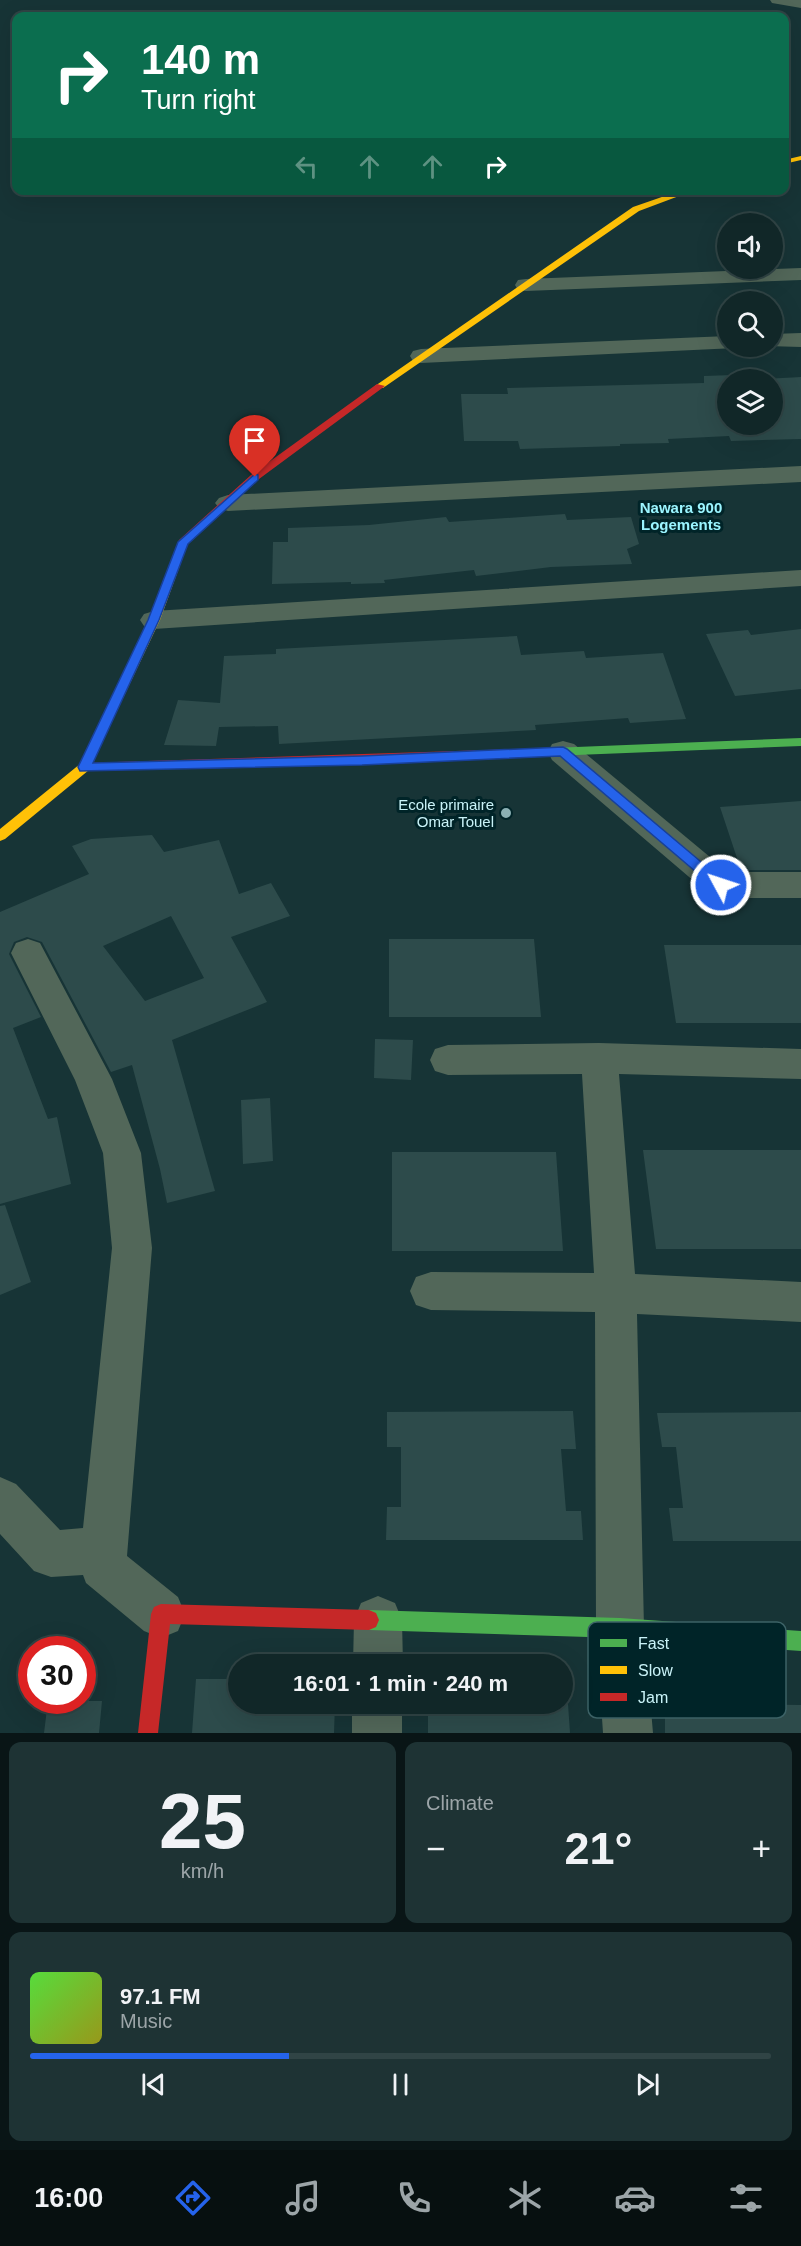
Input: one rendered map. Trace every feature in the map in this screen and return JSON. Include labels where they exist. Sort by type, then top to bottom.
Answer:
[{"type":"main road","points":[[0,836],[85,767],[154,620],[183,542],[255,477],[421,356],[636,209],[677,195]]},
{"type":"main road","points":[[85,767],[362,760],[801,742]]},
{"type":"main road","points":[[148,1733],[161,1614],[378,1643],[588,1630]]},
{"type":"main road","points":[[786,1640],[801,1641]]},
{"type":"street","points":[[778,0],[801,3]]},
{"type":"street","points":[[526,285],[801,274]]},
{"type":"street","points":[[783,341],[801,340]]},
{"type":"street","points":[[421,356],[717,343]]},
{"type":"street","points":[[228,503],[801,474]]},
{"type":"street","points":[[154,620],[801,578]]},
{"type":"street","points":[[563,752],[721,885],[801,885]]},
{"type":"street","points":[[28,953],[93,1078],[122,1153],[132,1248],[103,1566],[161,1614]]},
{"type":"street","points":[[599,1058],[616,1293],[620,1622]]},
{"type":"street","points":[[448,1060],[599,1058],[801,1064]]},
{"type":"street","points":[[431,1291],[616,1293],[801,1302]]},
{"type":"street","points":[[0,1500],[51,1554],[104,1550]]},
{"type":"street","points":[[377,1714],[377,1733]]},
{"type":"street","points":[[627,1718],[628,1733]]},
{"type":"building","points":[[704,376],[717,376],[717,435],[783,435],[783,378],[801,377],[801,439],[731,441],[729,436],[668,439],[669,443],[520,449],[518,441],[464,441],[461,394],[508,394],[507,388],[704,383]]},
{"type":"building","points":[[565,514],[567,520],[631,517],[639,544],[627,549],[632,564],[551,567],[476,576],[474,570],[384,580],[385,583],[272,584],[273,542],[288,542],[288,528],[369,525],[446,517],[449,522]]},
{"type":"building","points":[[801,629],[801,689],[735,696],[706,634],[748,630],[751,635]]},
{"type":"building","points":[[517,636],[521,655],[584,651],[586,658],[663,653],[686,719],[630,723],[628,718],[535,725],[536,730],[279,744],[278,726],[219,727],[216,746],[164,745],[178,700],[220,703],[224,656],[276,654],[276,649]]},
{"type":"building","points":[[801,801],[801,870],[741,870],[720,807]]},
{"type":"building","points":[[152,835],[164,852],[219,840],[239,894],[271,883],[290,916],[231,937],[267,1002],[172,1040],[215,1191],[167,1203],[132,1065],[111,1072],[42,942],[27,937],[14,942],[9,954],[41,1017],[13,1028],[48,1119],[57,1117],[71,1184],[0,1204],[0,912],[89,874],[72,846],[91,839]],"holes":[[[171,916],[204,978],[145,1001],[103,946]]]},
{"type":"building","points":[[389,939],[534,939],[541,1017],[389,1017]]},
{"type":"building","points":[[664,945],[801,945],[801,1023],[676,1023]]},
{"type":"building","points":[[375,1039],[413,1040],[411,1080],[374,1078]]},
{"type":"building","points":[[270,1098],[273,1161],[243,1164],[241,1100]]},
{"type":"building","points":[[643,1150],[801,1150],[801,1249],[656,1249]]},
{"type":"building","points":[[392,1152],[556,1152],[563,1251],[392,1251]]},
{"type":"building","points":[[5,1205],[31,1282],[0,1295],[0,1206]]},
{"type":"building","points":[[573,1411],[576,1449],[561,1449],[566,1511],[581,1511],[583,1540],[386,1540],[387,1507],[401,1507],[401,1447],[387,1447],[387,1412]]},
{"type":"building","points":[[801,1412],[801,1541],[673,1541],[669,1508],[683,1508],[676,1447],[662,1447],[657,1413]]},
{"type":"building","points":[[196,1679],[228,1679],[228,1714],[335,1714],[334,1733],[192,1733]]},
{"type":"building","points":[[96,1701],[102,1701],[99,1733],[44,1733],[46,1714],[96,1714]]},
{"type":"building","points":[[786,1705],[801,1705],[801,1733],[665,1733],[665,1718],[786,1718]]},
{"type":"building","points":[[428,1714],[569,1714],[570,1733],[428,1733]]},
{"type":"traffic: fast","points":[[551,752],[801,742]]},
{"type":"traffic: fast","points":[[369,1620],[588,1627]]},
{"type":"traffic: fast","points":[[786,1640],[801,1641]]},
{"type":"traffic: slow","points":[[789,161],[801,158]]},
{"type":"traffic: slow","points":[[380,386],[636,209],[677,195]]},
{"type":"traffic: slow","points":[[0,836],[85,767],[154,620],[178,557]]},
{"type":"traffic: jam","points":[[178,557],[183,542],[255,477],[380,386]]},
{"type":"traffic: jam","points":[[85,767],[551,752]]},
{"type":"traffic: jam","points":[[148,1733],[161,1614],[369,1620]]},
{"type":"place","name":"Ecole primaire Omar Touel","points":[[506,813]]},
{"type":"district","name":"Nawara 900 Logements","points":[[681,516]]},
{"type":"route","points":[[255,477],[183,542],[154,620],[85,767],[563,752],[721,885]]}]
